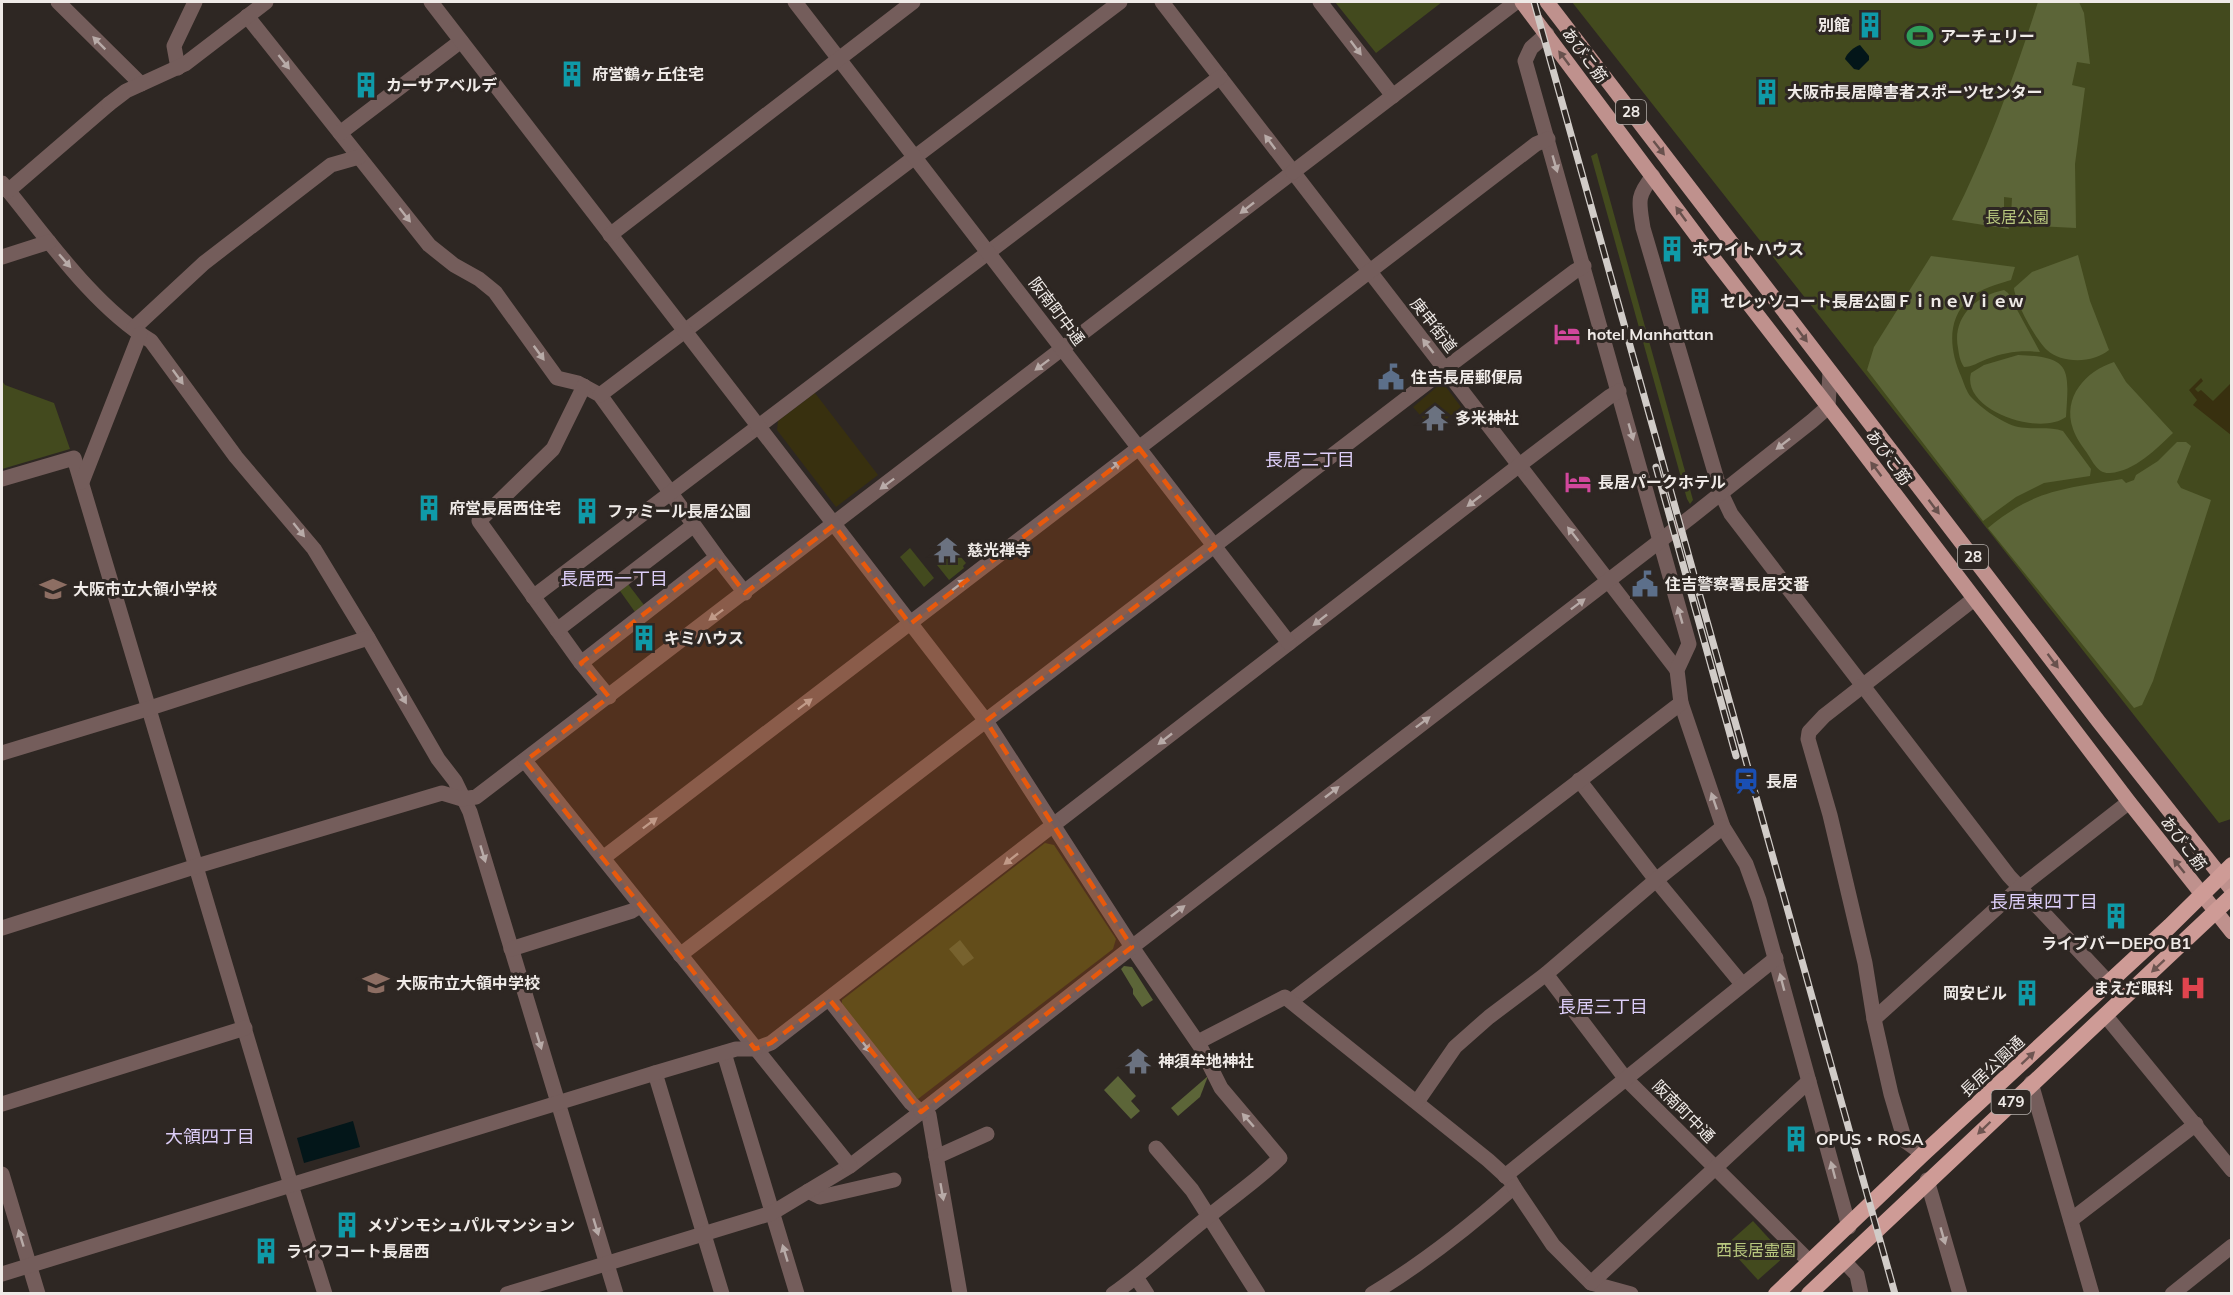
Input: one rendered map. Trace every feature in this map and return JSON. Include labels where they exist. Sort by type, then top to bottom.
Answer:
[{"type":"highway","name":"長居公園通","points":[[1776,1293],[2109,983],[2226,870]]},
{"type":"highway","name":"479","points":[[1809,1293],[2232,896]]},
{"type":"main road","name":"あびこ筋","points":[[1522,2],[1713,259],[2128,802],[2232,932]]},
{"type":"main road","name":"あびこ筋","points":[[1547,2],[2099,722],[2226,870],[2232,890]]},
{"type":"street","points":[[58,2],[141,84]]},
{"type":"street","points":[[178,68],[174,46],[195,2]]},
{"type":"street","points":[[266,2],[178,68],[126,90],[5,187],[93,293],[137,331],[151,340],[237,457],[302,532],[454,782],[470,812],[616,1293]]},
{"type":"street","points":[[431,2],[986,721],[1132,947],[1197,1040],[1221,1088],[1280,1158],[1263,1176],[1113,1293]]},
{"type":"street","name":"阪南町中通","points":[[795,2],[1289,643]]},
{"type":"street","points":[[610,235],[913,2]]},
{"type":"street","points":[[600,395],[913,156],[1120,2]]},
{"type":"street","name":"庚申街道","points":[[1162,2],[1677,670]]},
{"type":"street","points":[[1320,2],[1393,96]]},
{"type":"street","points":[[2,928],[197,866],[442,793],[462,799],[476,797],[1516,2]]},
{"type":"street","points":[[248,16],[429,245],[495,292],[557,378],[584,386],[600,395],[745,593]]},
{"type":"street","points":[[1547,34],[1531,48],[1525,61],[1689,644],[1677,670],[1681,703],[1723,827],[1746,864],[1759,900],[1849,1227]]},
{"type":"street","points":[[340,133],[461,41]]},
{"type":"street","points":[[533,597],[759,427],[988,250],[1220,77]]},
{"type":"street","points":[[603,858],[1536,144],[1548,139]]},
{"type":"street","points":[[82,482],[137,331],[204,264],[332,165],[359,157]]},
{"type":"street","points":[[1653,176],[1641,191],[1639,206],[1642,228],[1721,493],[1736,522],[2019,888],[2109,983]]},
{"type":"street","points":[[2,256],[49,242]]},
{"type":"street","points":[[680,955],[1445,369],[1584,266]]},
{"type":"street","points":[[507,1293],[772,1213],[850,1166],[1609,580],[1828,407],[1830,372]]},
{"type":"street","points":[[584,386],[553,449],[479,520],[581,663],[609,697]]},
{"type":"street","points":[[2,1274],[655,1073],[736,1049],[754,1049],[771,1043],[1619,391]]},
{"type":"street","points":[[2,479],[74,458],[325,1293]]},
{"type":"street","points":[[557,630],[694,525]]},
{"type":"street","points":[[581,663],[717,557]]},
{"type":"street","points":[[1923,1154],[1905,1142],[1891,1094],[1874,1020],[1865,963],[1830,815],[1808,739],[1809,732],[1815,723],[1974,600]]},
{"type":"street","points":[[2,753],[368,638]]},
{"type":"street","points":[[1291,1001],[1681,703]]},
{"type":"street","points":[[525,761],[850,1166]]},
{"type":"street","points":[[1578,780],[1656,880],[1742,984]]},
{"type":"street","points":[[1874,1020],[2019,888],[2128,802]]},
{"type":"street","points":[[1417,1102],[1455,1047],[1723,827]]},
{"type":"street","points":[[512,949],[632,911],[640,906]]},
{"type":"street","points":[[1372,1293],[1428,1258],[1625,1078],[1776,958]]},
{"type":"street","name":"阪南町中通","points":[[1546,974],[1625,1078],[1810,1262]]},
{"type":"street","points":[[1197,1040],[1285,997],[1488,1160],[1510,1182],[1552,1245],[1591,1283],[1631,1293]]},
{"type":"street","points":[[829,999],[911,1103],[921,1112],[929,1115],[960,1293]]},
{"type":"street","points":[[2105,1015],[2232,1170]]},
{"type":"street","points":[[2,1104],[245,1028]]},
{"type":"street","points":[[724,1053],[797,1293]]},
{"type":"street","points":[[655,1073],[722,1293]]},
{"type":"street","points":[[1591,1283],[1809,1081]]},
{"type":"street","points":[[2031,1083],[2092,1293]]},
{"type":"street","points":[[2071,1220],[2196,1124]]},
{"type":"street","points":[[936,1157],[987,1134]]},
{"type":"street","points":[[1156,1148],[1192,1190],[1258,1293]]},
{"type":"street","points":[[2,1174],[38,1293]]},
{"type":"street","points":[[808,1191],[820,1197],[894,1180]]},
{"type":"street","points":[[1927,1180],[1960,1293]]},
{"type":"street","points":[[2172,1293],[2232,1246]]},
{"type":"street","points":[[1844,1261],[1857,1275],[1861,1293]]},
{"type":"street","points":[[1136,1277],[1147,1293]]},
{"type":"highlighted area","points":[[1139,448],[1215,546],[986,721],[1132,947],[921,1112],[829,999],[771,1043],[755,1049],[525,761],[609,697],[581,663],[717,557],[745,593],[834,525],[910,624]]},
{"type":"green space","points":[[1335,2],[1442,2],[1376,53]]},
{"type":"green space","name":"長居公園","points":[[1572,2],[2231,2],[2231,819],[2219,823]]},
{"type":"green space","points":[[2038,2],[2079,2],[2084,13],[2090,64],[2077,62],[2072,85],[2085,88],[2075,164],[2076,228],[2014,225],[2011,215],[2012,198],[2004,197],[2004,215],[2009,229],[1952,220],[1999,112]]},
{"type":"green space","points":[[1597,153],[1693,500],[1690,504],[1591,156]]},
{"type":"green space","points":[[2078,255],[2090,301],[2109,350],[2087,359],[2069,360],[2053,355],[2042,345],[2022,311],[2014,288],[2032,272]]},
{"type":"green space","points":[[1931,256],[2015,267],[2011,280],[1979,292],[1969,299],[1956,316],[1952,336],[1957,366],[1969,395],[1994,416],[2016,426],[2063,431],[2091,469],[2090,476],[2044,483],[2016,497],[1983,521],[1867,370],[1874,347]]},
{"type":"green space","points":[[2004,290],[2008,293],[2040,352],[2007,353],[1964,367],[1959,356],[1957,337],[1962,318],[1975,303],[1984,297]]},
{"type":"green space","points":[[2018,355],[2049,359],[2058,363],[2063,369],[2067,387],[2066,417],[2038,424],[2021,421],[1989,408],[1978,398],[1971,386],[1971,373],[1984,365]]},
{"type":"green space","points":[[2114,362],[2126,382],[2173,433],[2136,464],[2119,471],[2106,473],[2096,467],[2081,445],[2070,417],[2074,396],[2079,387],[2094,372]]},
{"type":"green space","points":[[2,381],[5,385],[54,403],[70,449],[2,469]]},
{"type":"green space","points":[[2177,442],[2186,442],[2191,446],[2177,482],[2181,488],[2211,500],[2153,681],[2142,705],[2134,708],[1988,528],[2021,505],[2051,493],[2083,485],[2122,479],[2126,483],[2134,480],[2136,475],[2158,461]]},
{"type":"green space","points":[[910,548],[934,578],[924,587],[900,557]]},
{"type":"green space","points":[[955,550],[966,563],[964,568],[949,580],[937,565]]},
{"type":"green space","points":[[628,584],[644,605],[635,612],[620,591]]},
{"type":"green space","points":[[1045,843],[1054,845],[1116,939],[1113,949],[918,1099],[912,1098],[842,1006],[842,1000]]},
{"type":"green space","points":[[960,940],[974,958],[963,966],[949,949]]},
{"type":"green space","points":[[1124,966],[1132,967],[1153,1000],[1142,1007],[1121,969]]},
{"type":"green space","points":[[1118,1076],[1136,1096],[1131,1101],[1140,1111],[1131,1119],[1104,1090]]},
{"type":"green space","points":[[1208,1076],[1200,1097],[1178,1116],[1171,1108]]},
{"type":"green space","name":"西長居霊園","points":[[1753,1221],[1785,1256],[1758,1280],[1726,1245]]},
{"type":"sand","points":[[2201,378],[2203,381],[2195,389],[2198,392],[2201,390],[2213,401],[2231,383],[2231,435],[2193,405],[2197,400],[2189,390]]},
{"type":"sand","name":"多米神社","points":[[1438,386],[1446,387],[1461,407],[1433,430],[1413,407]]},
{"type":"sand","points":[[815,393],[878,475],[836,507],[777,430],[778,421]]},
{"type":"shaded area","points":[[1860,45],[1869,56],[1869,60],[1859,70],[1854,69],[1845,59]]},
{"type":"shaded area","points":[[353,1121],[360,1147],[304,1163],[297,1138]]},
{"type":"railway","points":[[1534,2],[1895,1294]]},
{"type":"railway","points":[[1656,467],[1736,756]]},
{"type":"place","name":"別館","points":[[1870,25]]},
{"type":"place","name":"アーチェリー","points":[[1920,36]]},
{"type":"place","name":"府営鶴ヶ丘住宅","points":[[572,74]]},
{"type":"place","name":"カーサアベルデ","points":[[366,85]]},
{"type":"place","name":"大阪市長居障害者スポーツセンター","points":[[1767,92]]},
{"type":"place","name":"ホワイトハウス","points":[[1672,249]]},
{"type":"place","name":"セレッソコート長居公園ＦｉｎｅＶｉｅｗ","points":[[1700,301]]},
{"type":"place","name":"hotel Manhattan","points":[[1567,334]]},
{"type":"place","name":"住吉長居郵便局","points":[[1391,377]]},
{"type":"place","name":"多米神社","points":[[1435,418]]},
{"type":"place","name":"長居パークホテル","points":[[1578,482]]},
{"type":"place","name":"府営長居西住宅","points":[[429,508]]},
{"type":"place","name":"ファミール長居公園","points":[[587,511]]},
{"type":"place","name":"慈光禅寺","points":[[947,550]]},
{"type":"place","name":"住吉警察署長居交番","points":[[1645,584]]},
{"type":"place","name":"大阪市立大領小学校","points":[[53,589]]},
{"type":"place","name":"キミハウス","points":[[644,638]]},
{"type":"place","name":"長居","points":[[1746,781]]},
{"type":"place","name":"ライブバーDEPO B1","points":[[2116,916]]},
{"type":"place","name":"大阪市立大領中学校","points":[[376,983]]},
{"type":"place","name":"まえだ眼科","points":[[2193,988]]},
{"type":"place","name":"岡安ビル","points":[[2027,993]]},
{"type":"place","name":"神須牟地神社","points":[[1138,1061]]},
{"type":"place","name":"OPUS・ROSA","points":[[1796,1139]]},
{"type":"place","name":"メゾンモシュパルマンション","points":[[347,1225]]},
{"type":"place","name":"ライフコート長居西","points":[[266,1251]]},
{"type":"district","name":"長居二丁目","points":[[1310,460]]},
{"type":"district","name":"長居西一丁目","points":[[614,579]]},
{"type":"district","name":"長居東四丁目","points":[[2044,902]]},
{"type":"district","name":"長居三丁目","points":[[1603,1007]]},
{"type":"district","name":"大領四丁目","points":[[210,1137]]}]
